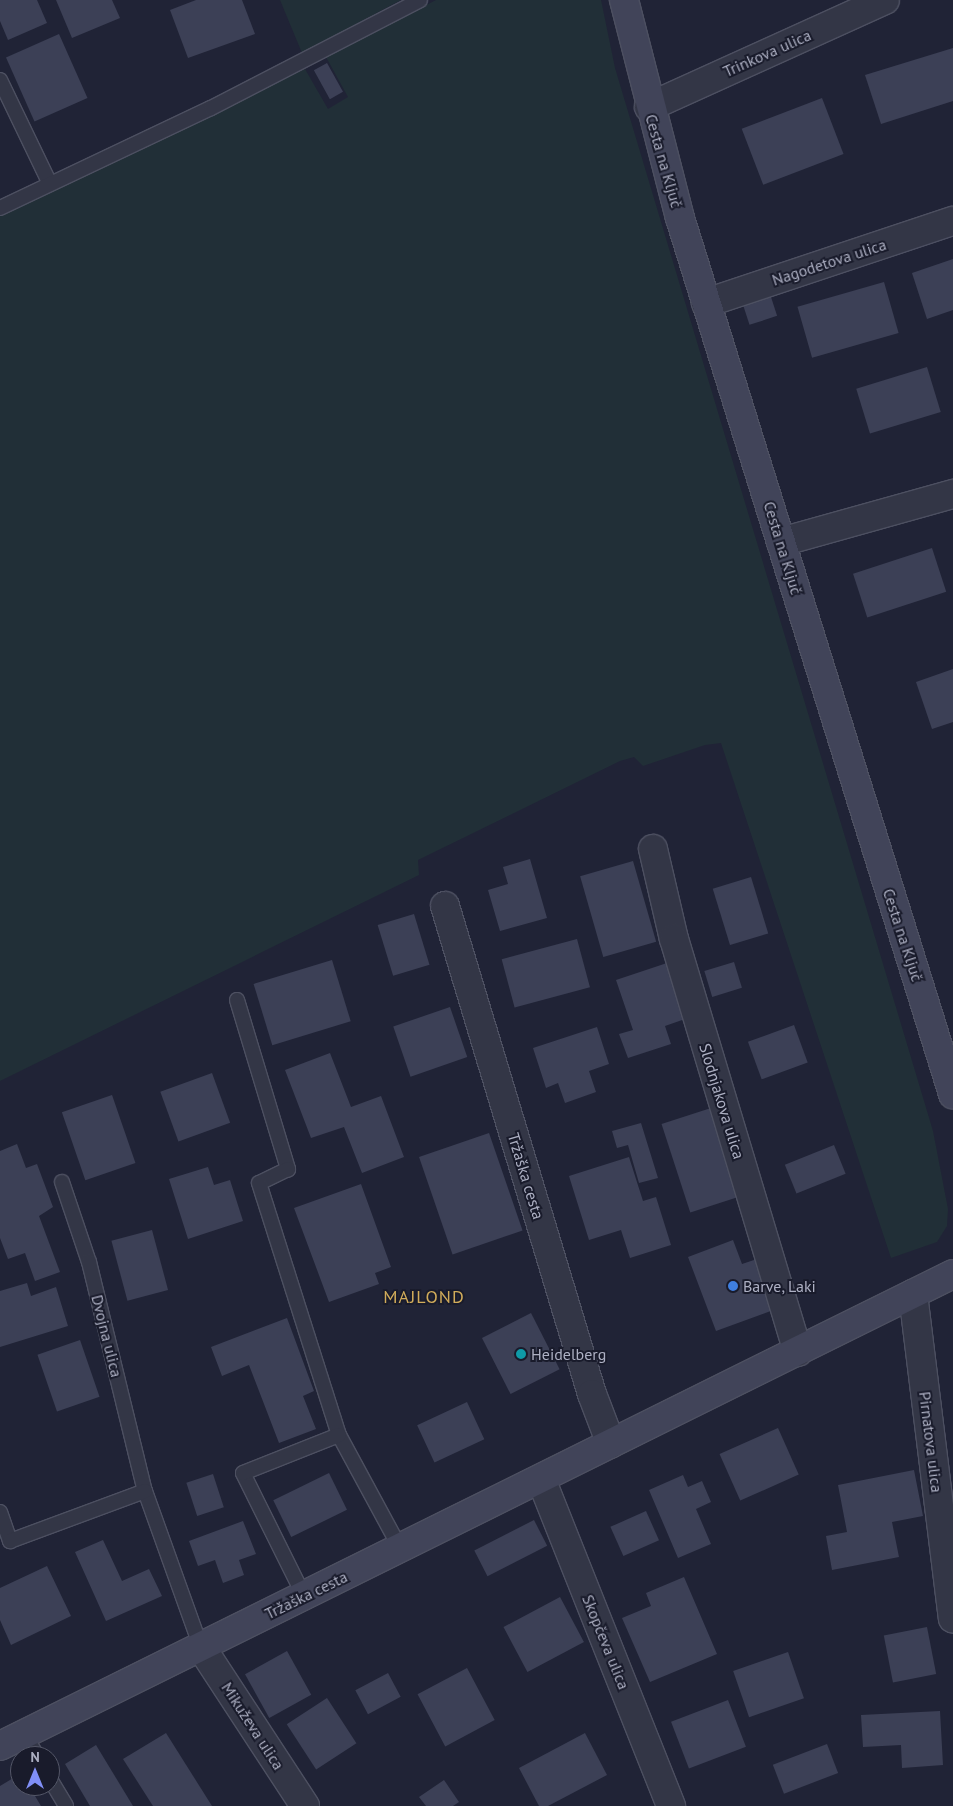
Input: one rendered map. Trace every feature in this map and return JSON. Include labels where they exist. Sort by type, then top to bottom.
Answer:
[{"type":"street","name":"Cesta na Ključ","points":[[624,0],[649,107],[706,304],[953,1094]]},
{"type":"street","name":"Trinkova ulica","points":[[649,107],[885,0]]},
{"type":"street","name":"Nagodetova ulica","points":[[706,304],[953,221]]},
{"type":"street","points":[[781,542],[953,494]]},
{"type":"street","name":"Slodnjakova ulica","points":[[653,849],[674,939],[798,1352]]},
{"type":"street","name":"Tržaška cesta","points":[[445,906],[592,1394],[612,1444]]},
{"type":"street","name":"Tržaška cesta","points":[[0,1746],[31,1745],[201,1647],[953,1274]]},
{"type":"street","name":"Pirnatova ulica","points":[[913,1294],[953,1619]]},
{"type":"street","name":"Skopčeva ulica","points":[[540,1479],[671,1806]]},
{"type":"street","name":"Mikuževa ulica","points":[[201,1647],[305,1806]]},
{"type":"lane","points":[[0,208],[211,108],[420,0]]},
{"type":"lane","points":[[0,80],[50,184]]},
{"type":"lane","points":[[238,1000],[288,1169],[259,1183],[339,1435],[400,1548]]},
{"type":"lane","name":"Dvojna ulica","points":[[62,1182],[89,1262],[145,1491],[201,1647]]},
{"type":"lane","points":[[304,1596],[244,1473],[339,1435]]},
{"type":"lane","points":[[0,1512],[10,1541],[145,1491]]},
{"type":"shaded area","points":[[280,0],[401,0],[302,53]]},
{"type":"shaded area","points":[[436,0],[601,0],[615,68],[933,1131],[948,1209],[947,1226],[937,1242],[891,1258],[721,743],[705,745],[643,766],[634,757],[620,761],[418,860],[419,875],[0,1081],[0,215],[305,69],[328,109],[348,97],[326,57]]},
{"type":"building","points":[[0,0],[37,0],[47,23],[8,40],[0,21]]},
{"type":"building","points":[[56,0],[112,0],[120,18],[72,38]]},
{"type":"building","points":[[196,0],[242,0],[255,34],[188,58],[170,10]]},
{"type":"building","points":[[59,34],[87,98],[34,122],[6,58]]},
{"type":"building","points":[[953,48],[953,101],[881,124],[865,75]]},
{"type":"building","points":[[327,63],[343,92],[330,99],[314,70]]},
{"type":"building","points":[[822,98],[844,154],[763,185],[742,129]]},
{"type":"building","points":[[953,259],[953,310],[927,319],[912,273]]},
{"type":"building","points":[[884,282],[899,333],[812,358],[797,307]]},
{"type":"building","points":[[770,294],[777,316],[750,325],[742,303]]},
{"type":"building","points":[[927,367],[941,412],[870,434],[856,389]]},
{"type":"building","points":[[932,548],[946,592],[867,617],[853,574]]},
{"type":"building","points":[[953,669],[953,722],[932,729],[916,682]]},
{"type":"building","points":[[530,859],[547,918],[500,931],[488,890],[508,884],[503,867]]},
{"type":"building","points":[[633,861],[656,942],[603,957],[580,876]]},
{"type":"building","points":[[751,877],[768,933],[730,945],[713,889]]},
{"type":"building","points":[[414,914],[429,965],[393,976],[378,925]]},
{"type":"building","points":[[577,939],[590,987],[515,1007],[502,959]]},
{"type":"building","points":[[332,960],[351,1021],[272,1045],[254,984]]},
{"type":"building","points":[[734,962],[742,988],[712,997],[704,971]]},
{"type":"building","points":[[667,963],[685,1019],[665,1026],[671,1044],[628,1058],[619,1034],[633,1030],[616,980]]},
{"type":"building","points":[[450,1007],[467,1057],[411,1077],[393,1027]]},
{"type":"building","points":[[794,1025],[808,1063],[762,1079],[748,1042]]},
{"type":"building","points":[[597,1027],[609,1064],[589,1071],[596,1092],[565,1103],[558,1083],[546,1088],[533,1048]]},
{"type":"building","points":[[330,1053],[351,1107],[381,1096],[404,1157],[362,1173],[344,1127],[311,1138],[285,1070]]},
{"type":"building","points":[[212,1073],[230,1123],[178,1142],[160,1092]]},
{"type":"building","points":[[112,1095],[135,1163],[85,1180],[62,1112]]},
{"type":"building","points":[[711,1108],[740,1196],[690,1213],[662,1124]]},
{"type":"building","points":[[641,1123],[658,1178],[639,1183],[628,1145],[617,1148],[612,1131]]},
{"type":"building","points":[[489,1133],[523,1230],[453,1254],[419,1157]]},
{"type":"building","points":[[17,1144],[26,1168],[37,1164],[53,1207],[39,1216],[60,1272],[35,1281],[25,1253],[8,1259],[0,1238],[0,1151]]},
{"type":"building","points":[[834,1145],[846,1174],[796,1194],[785,1165]]},
{"type":"building","points":[[629,1157],[643,1201],[656,1197],[671,1245],[630,1258],[621,1230],[589,1240],[569,1176]]},
{"type":"building","points":[[208,1167],[214,1185],[230,1180],[243,1221],[188,1239],[169,1179]]},
{"type":"building","points":[[361,1184],[391,1267],[375,1273],[379,1284],[329,1302],[294,1208]]},
{"type":"building","points":[[152,1230],[168,1290],[127,1301],[111,1241]]},
{"type":"building","name":"Barve, Laki","points":[[733,1240],[742,1264],[757,1259],[776,1309],[716,1331],[688,1257]]},
{"type":"building","points":[[27,1283],[31,1296],[56,1287],[68,1326],[0,1347],[0,1291]]},
{"type":"building","name":"Heidelberg","points":[[531,1313],[560,1369],[511,1394],[482,1338]]},
{"type":"building","points":[[287,1318],[314,1391],[303,1396],[316,1429],[279,1443],[249,1365],[222,1376],[211,1347]]},
{"type":"building","points":[[80,1340],[100,1397],[57,1411],[37,1355]]},
{"type":"building","points":[[467,1402],[484,1439],[434,1462],[417,1425]]},
{"type":"building","points":[[778,1428],[799,1475],[740,1501],[720,1454]]},
{"type":"building","points":[[914,1470],[923,1516],[892,1522],[899,1557],[832,1570],[826,1536],[847,1532],[838,1485]]},
{"type":"building","points":[[329,1473],[347,1510],[291,1537],[273,1500]]},
{"type":"building","points":[[213,1474],[224,1507],[197,1516],[186,1483]]},
{"type":"building","points":[[683,1475],[688,1487],[702,1481],[711,1502],[696,1509],[711,1544],[678,1558],[649,1490]]},
{"type":"building","points":[[646,1511],[659,1540],[623,1556],[610,1527]]},
{"type":"building","points":[[534,1520],[547,1546],[487,1576],[474,1550]]},
{"type":"building","points":[[243,1521],[256,1554],[239,1560],[244,1575],[223,1583],[215,1560],[198,1566],[189,1541]]},
{"type":"building","points":[[103,1540],[122,1581],[149,1569],[162,1596],[106,1621],[75,1552]]},
{"type":"building","points":[[47,1566],[71,1616],[11,1645],[0,1620],[0,1588]]},
{"type":"building","points":[[684,1577],[717,1654],[650,1682],[622,1618],[651,1606],[646,1593]]},
{"type":"building","points":[[560,1597],[584,1642],[527,1672],[503,1627]]},
{"type":"building","points":[[927,1627],[936,1674],[893,1683],[884,1635]]},
{"type":"building","points":[[287,1651],[311,1695],[269,1718],[245,1674]]},
{"type":"building","points":[[788,1652],[804,1698],[749,1717],[733,1671]]},
{"type":"building","points":[[467,1668],[495,1720],[445,1746],[418,1694]]},
{"type":"building","points":[[388,1673],[401,1697],[368,1714],[355,1690]]},
{"type":"building","points":[[327,1698],[356,1743],[316,1769],[287,1724]]},
{"type":"building","points":[[728,1700],[746,1747],[689,1769],[671,1722]]},
{"type":"building","points":[[940,1711],[943,1765],[902,1768],[901,1745],[863,1747],[861,1715]]},
{"type":"building","points":[[166,1733],[212,1806],[153,1806],[123,1759]]},
{"type":"building","points":[[585,1733],[607,1775],[548,1806],[539,1806],[519,1768]]},
{"type":"building","points":[[827,1744],[838,1773],[784,1794],[773,1765]]},
{"type":"building","points":[[96,1745],[133,1806],[90,1806],[65,1764]]},
{"type":"building","points":[[10,1780],[10,1796],[35,1796],[41,1806],[0,1806],[0,1786]]},
{"type":"building","points":[[444,1780],[459,1802],[453,1806],[426,1806],[419,1797]]},
{"type":"place","name":"Barve, Laki","points":[[733,1286]]},
{"type":"place","name":"Heidelberg","points":[[521,1354]]},
{"type":"district","name":"MAJLOND","points":[[424,1297]]}]
